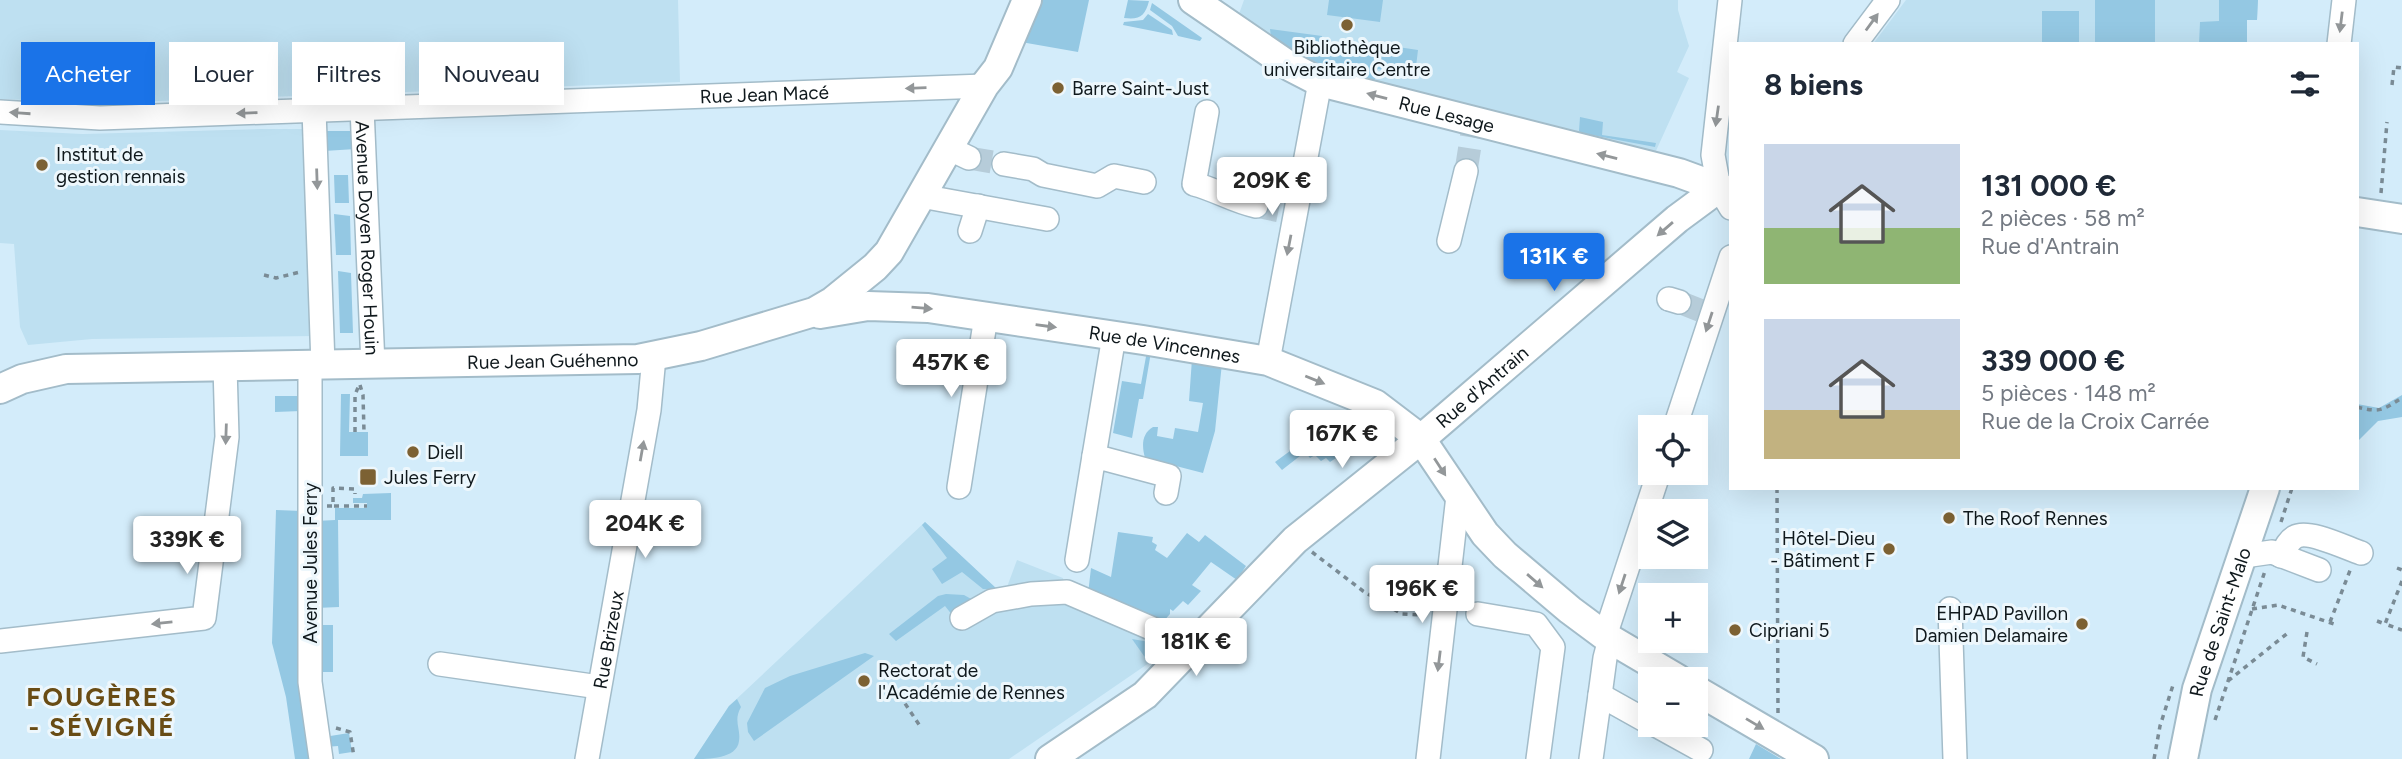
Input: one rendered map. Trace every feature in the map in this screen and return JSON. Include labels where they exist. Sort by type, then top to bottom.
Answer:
[{"type":"main road","name":"Rue Jean Guéhenno","points":[[0,389],[22,379],[66,369],[622,360],[701,346],[800,317],[834,301],[889,253],[921,196],[959,153],[984,86],[1008,0]]},
{"type":"main road","name":"Rue Jean Guéhenno","points":[[984,86],[998,68],[1027,0]]},
{"type":"main road","name":"Rue Lesage","points":[[1193,0],[1291,67],[1320,82],[1473,127],[1679,173],[1728,194]]},
{"type":"main road","name":"Rue d'Antrain","points":[[1050,759],[1145,695],[1295,540],[1420,439],[1677,219],[1728,194]]},
{"type":"main road","points":[[875,267],[877,281],[891,306]]},
{"type":"main road","name":"Rue de Vincennes","points":[[800,317],[868,306],[928,308],[1114,336],[1268,361],[1375,404],[1420,439],[1485,534],[1570,610],[1608,638],[1658,667]]},
{"type":"main road","name":"Rue de Saint-Malo","points":[[2183,759],[2197,689],[2264,490]]},
{"type":"main road","points":[[1708,697],[1814,759]]},
{"type":"street","points":[[1728,194],[1713,148],[1730,0]]},
{"type":"street","points":[[1856,42],[1888,0]]},
{"type":"street","points":[[2339,42],[2344,0]]},
{"type":"street","points":[[1268,361],[1290,213],[1320,82]]},
{"type":"street","name":"Rue Jean Macé","points":[[0,112],[100,118],[984,86]]},
{"type":"street","name":"Avenue Doyen Roger Houin","points":[[362,108],[373,365]]},
{"type":"street","points":[[314,110],[316,365]]},
{"type":"street","points":[[1208,112],[1194,184],[1214,190],[1233,201],[1256,206]]},
{"type":"street","points":[[1004,164],[1097,186],[1114,176],[1144,183]]},
{"type":"street","points":[[1033,169],[1040,164],[1091,173]]},
{"type":"street","points":[[1449,241],[1466,171]]},
{"type":"street","points":[[921,196],[1047,219]]},
{"type":"street","points":[[970,231],[978,206]]},
{"type":"street","points":[[1679,415],[1729,263]]},
{"type":"street","points":[[959,487],[986,317]]},
{"type":"street","points":[[1077,560],[1114,336]]},
{"type":"street","name":"Rue Brizeux","points":[[587,759],[649,410],[654,356]]},
{"type":"street","name":"Avenue Jules Ferry","points":[[316,365],[310,505],[310,682],[321,759]]},
{"type":"street","points":[[0,641],[204,618],[227,437],[225,366]]},
{"type":"street","points":[[1094,456],[1169,476],[1166,493]]},
{"type":"street","points":[[1591,759],[1608,638],[1656,485]]},
{"type":"street","points":[[1428,759],[1458,496]]},
{"type":"street","points":[[2281,556],[2290,541],[2306,534],[2359,553]]},
{"type":"street","points":[[2244,556],[2272,552],[2319,570]]},
{"type":"street","points":[[962,618],[992,601],[1031,594],[1067,592],[1160,632],[1182,657]]},
{"type":"street","points":[[1950,609],[1955,759]]},
{"type":"street","points":[[1538,759],[1553,647],[1570,610]]},
{"type":"street","points":[[1478,614],[1536,624],[1553,647]]},
{"type":"street","points":[[440,664],[599,687]]},
{"type":"street","points":[[1600,695],[1638,716]]},
{"type":"street","points":[[1676,737],[1701,750]]},
{"type":"path","points":[[2392,85],[2394,67],[2402,68]]},
{"type":"path","points":[[2381,215],[2388,122]]},
{"type":"path","points":[[264,275],[276,278],[305,270]]},
{"type":"path","points":[[355,432],[355,395],[360,383],[364,432]]},
{"type":"path","points":[[2359,407],[2385,410],[2402,398]]},
{"type":"path","points":[[333,506],[333,488],[355,489],[355,494]]},
{"type":"path","points":[[1777,490],[1778,738]]},
{"type":"path","points":[[310,505],[367,506]]},
{"type":"path","points":[[1295,540],[1363,591],[1402,614],[1444,617]]},
{"type":"path","points":[[2252,609],[2278,605],[2332,623],[2359,553]]},
{"type":"path","points":[[2385,624],[2402,581]]},
{"type":"path","points":[[2377,621],[2402,630]]},
{"type":"path","points":[[2219,690],[2289,632]]},
{"type":"path","points":[[2307,632],[2303,657],[2317,664]]},
{"type":"path","points":[[894,687],[920,726]]},
{"type":"path","points":[[317,731],[340,727],[350,732],[353,757]]},
{"type":"shaded area","points":[[0,0],[678,0],[680,82],[564,86],[564,42],[419,42],[419,92],[405,92],[405,42],[292,42],[292,96],[278,97],[278,42],[169,42],[169,101],[155,101],[155,42],[21,42],[21,100],[0,99]]},
{"type":"shaded area","points":[[1042,0],[1089,0],[1078,52],[1021,42]]},
{"type":"shaded area","points":[[1128,0],[1149,1],[1141,16],[1124,18]]},
{"type":"shaded area","points":[[1244,0],[1678,0],[1678,10],[1689,46],[1677,72],[1689,78],[1655,153],[1338,72],[1305,58],[1239,14]]},
{"type":"shaded area","points":[[1329,0],[1383,0],[1380,22],[1327,15]]},
{"type":"shaded area","points":[[1906,0],[2258,0],[2257,20],[2247,20],[2247,42],[1874,42]]},
{"type":"shaded area","points":[[2095,0],[2155,0],[2155,42],[2095,42]]},
{"type":"shaded area","points":[[2219,0],[2258,0],[2257,20],[2247,20],[2247,42],[2199,42],[2200,22],[2219,21]]},
{"type":"shaded area","points":[[1152,3],[1202,38],[1200,41],[1178,36],[1172,26],[1150,10]]},
{"type":"shaded area","points":[[2042,11],[2079,11],[2079,42],[2042,42]]},
{"type":"shaded area","points":[[1148,14],[1172,30],[1173,35],[1123,25],[1124,22],[1143,20]]},
{"type":"shaded area","points":[[1270,29],[1322,36],[1321,43],[1377,51],[1378,44],[1418,50],[1415,75],[1378,69],[1374,82],[1345,74],[1284,45],[1271,37]]},
{"type":"shaded area","points":[[1580,117],[1603,122],[1602,135],[1656,143],[1655,147],[1581,133]]},
{"type":"shaded area","points":[[309,129],[315,336],[92,339],[28,345],[20,327],[14,244],[0,243],[0,130],[83,134]]},
{"type":"shaded area","points":[[323,131],[356,131],[356,149],[324,151]]},
{"type":"shaded area","points":[[334,175],[348,175],[349,203],[335,203]]},
{"type":"shaded area","points":[[334,214],[350,216],[351,255],[336,255]]},
{"type":"shaded area","points":[[338,271],[351,273],[353,333],[340,333]]},
{"type":"shaded area","points":[[1147,351],[1151,352],[1143,399],[1139,399],[1132,438],[1113,433],[1122,381],[1141,384]]},
{"type":"shaded area","points":[[1192,359],[1222,363],[1215,431],[1203,473],[1145,458],[1143,450],[1144,437],[1153,427],[1158,427],[1157,436],[1173,439],[1175,428],[1198,432],[1203,403],[1189,401]]},
{"type":"shaded area","points":[[341,394],[350,394],[349,432],[368,432],[368,456],[340,456]]},
{"type":"shaded area","points":[[2402,395],[2402,417],[2378,421],[2359,440],[2359,404],[2379,408]]},
{"type":"shaded area","points":[[275,396],[301,396],[301,411],[275,412]]},
{"type":"shaded area","points":[[1362,418],[1376,441],[1377,450],[1371,454],[1352,428]]},
{"type":"shaded area","points":[[1316,432],[1336,458],[1330,462],[1326,458],[1321,461],[1315,455],[1310,458],[1305,452],[1282,470],[1275,462]]},
{"type":"shaded area","points":[[391,493],[391,520],[338,520],[339,607],[316,608],[316,521],[335,520],[335,508],[367,508],[367,503],[353,503],[353,498],[362,498],[363,494]]},
{"type":"shaded area","points":[[276,510],[302,511],[311,759],[295,759],[286,697],[272,643]]},
{"type":"shaded area","points":[[925,522],[998,590],[1007,587],[1017,560],[1063,578],[1064,584],[1162,623],[1181,636],[1149,663],[1009,759],[694,759],[729,706]]},
{"type":"shaded area","points":[[925,522],[998,590],[983,589],[962,572],[942,584],[932,569],[947,558],[922,525]]},
{"type":"shaded area","points":[[1118,532],[1153,537],[1152,542],[1157,545],[1155,550],[1167,558],[1187,533],[1199,542],[1205,535],[1246,566],[1237,580],[1211,562],[1192,585],[1201,591],[1188,605],[1183,601],[1173,611],[1170,609],[1170,614],[1162,623],[1088,594],[1091,568],[1111,577]]},
{"type":"shaded area","points":[[964,595],[973,600],[953,616],[945,606],[896,641],[889,634],[938,596]]},
{"type":"shaded area","points":[[316,625],[333,625],[333,672],[316,672]]},
{"type":"shaded area","points":[[1132,639],[1155,643],[1166,649],[1149,663]]},
{"type":"shaded area","points":[[865,653],[874,656],[754,741],[748,732],[747,723],[765,688],[790,676]]},
{"type":"shaded area","points":[[737,699],[741,707],[737,720],[737,747],[721,757],[694,759],[729,706]]},
{"type":"shaded area","points":[[349,733],[352,752],[339,754],[338,746],[325,747],[324,737]]},
{"type":"shaded area","points":[[1756,744],[1781,759],[1749,759]]},
{"type":"tunnel","points":[[1466,171],[1472,133]]},
{"type":"tunnel","points":[[969,158],[1004,164]]},
{"type":"tunnel","points":[[1256,206],[1285,212]]},
{"type":"tunnel","points":[[1679,302],[1712,315]]},
{"type":"place","name":"Bibliothèque universitaire Centre","points":[[1347,25]]},
{"type":"place","name":"Barre Saint-Just","points":[[1058,88]]},
{"type":"place","name":"Institut de gestion rennais","points":[[42,165]]},
{"type":"place","name":"Diell","points":[[413,452]]},
{"type":"place","name":"Jules Ferry","points":[[368,477]]},
{"type":"place","name":"The Roof Rennes","points":[[1949,518]]},
{"type":"place","name":"Hôtel-Dieu - Bâtiment F","points":[[1889,549]]},
{"type":"place","name":"EHPAD Pavillon Damien Delamaire","points":[[2082,624]]},
{"type":"place","name":"Cipriani 5","points":[[1735,630]]},
{"type":"place","name":"Rectorat de l'Académie de Rennes","points":[[864,681]]},
{"type":"district","name":"FOUGÈRES - SÉVIGNÉ","points":[[102,712]]}]
